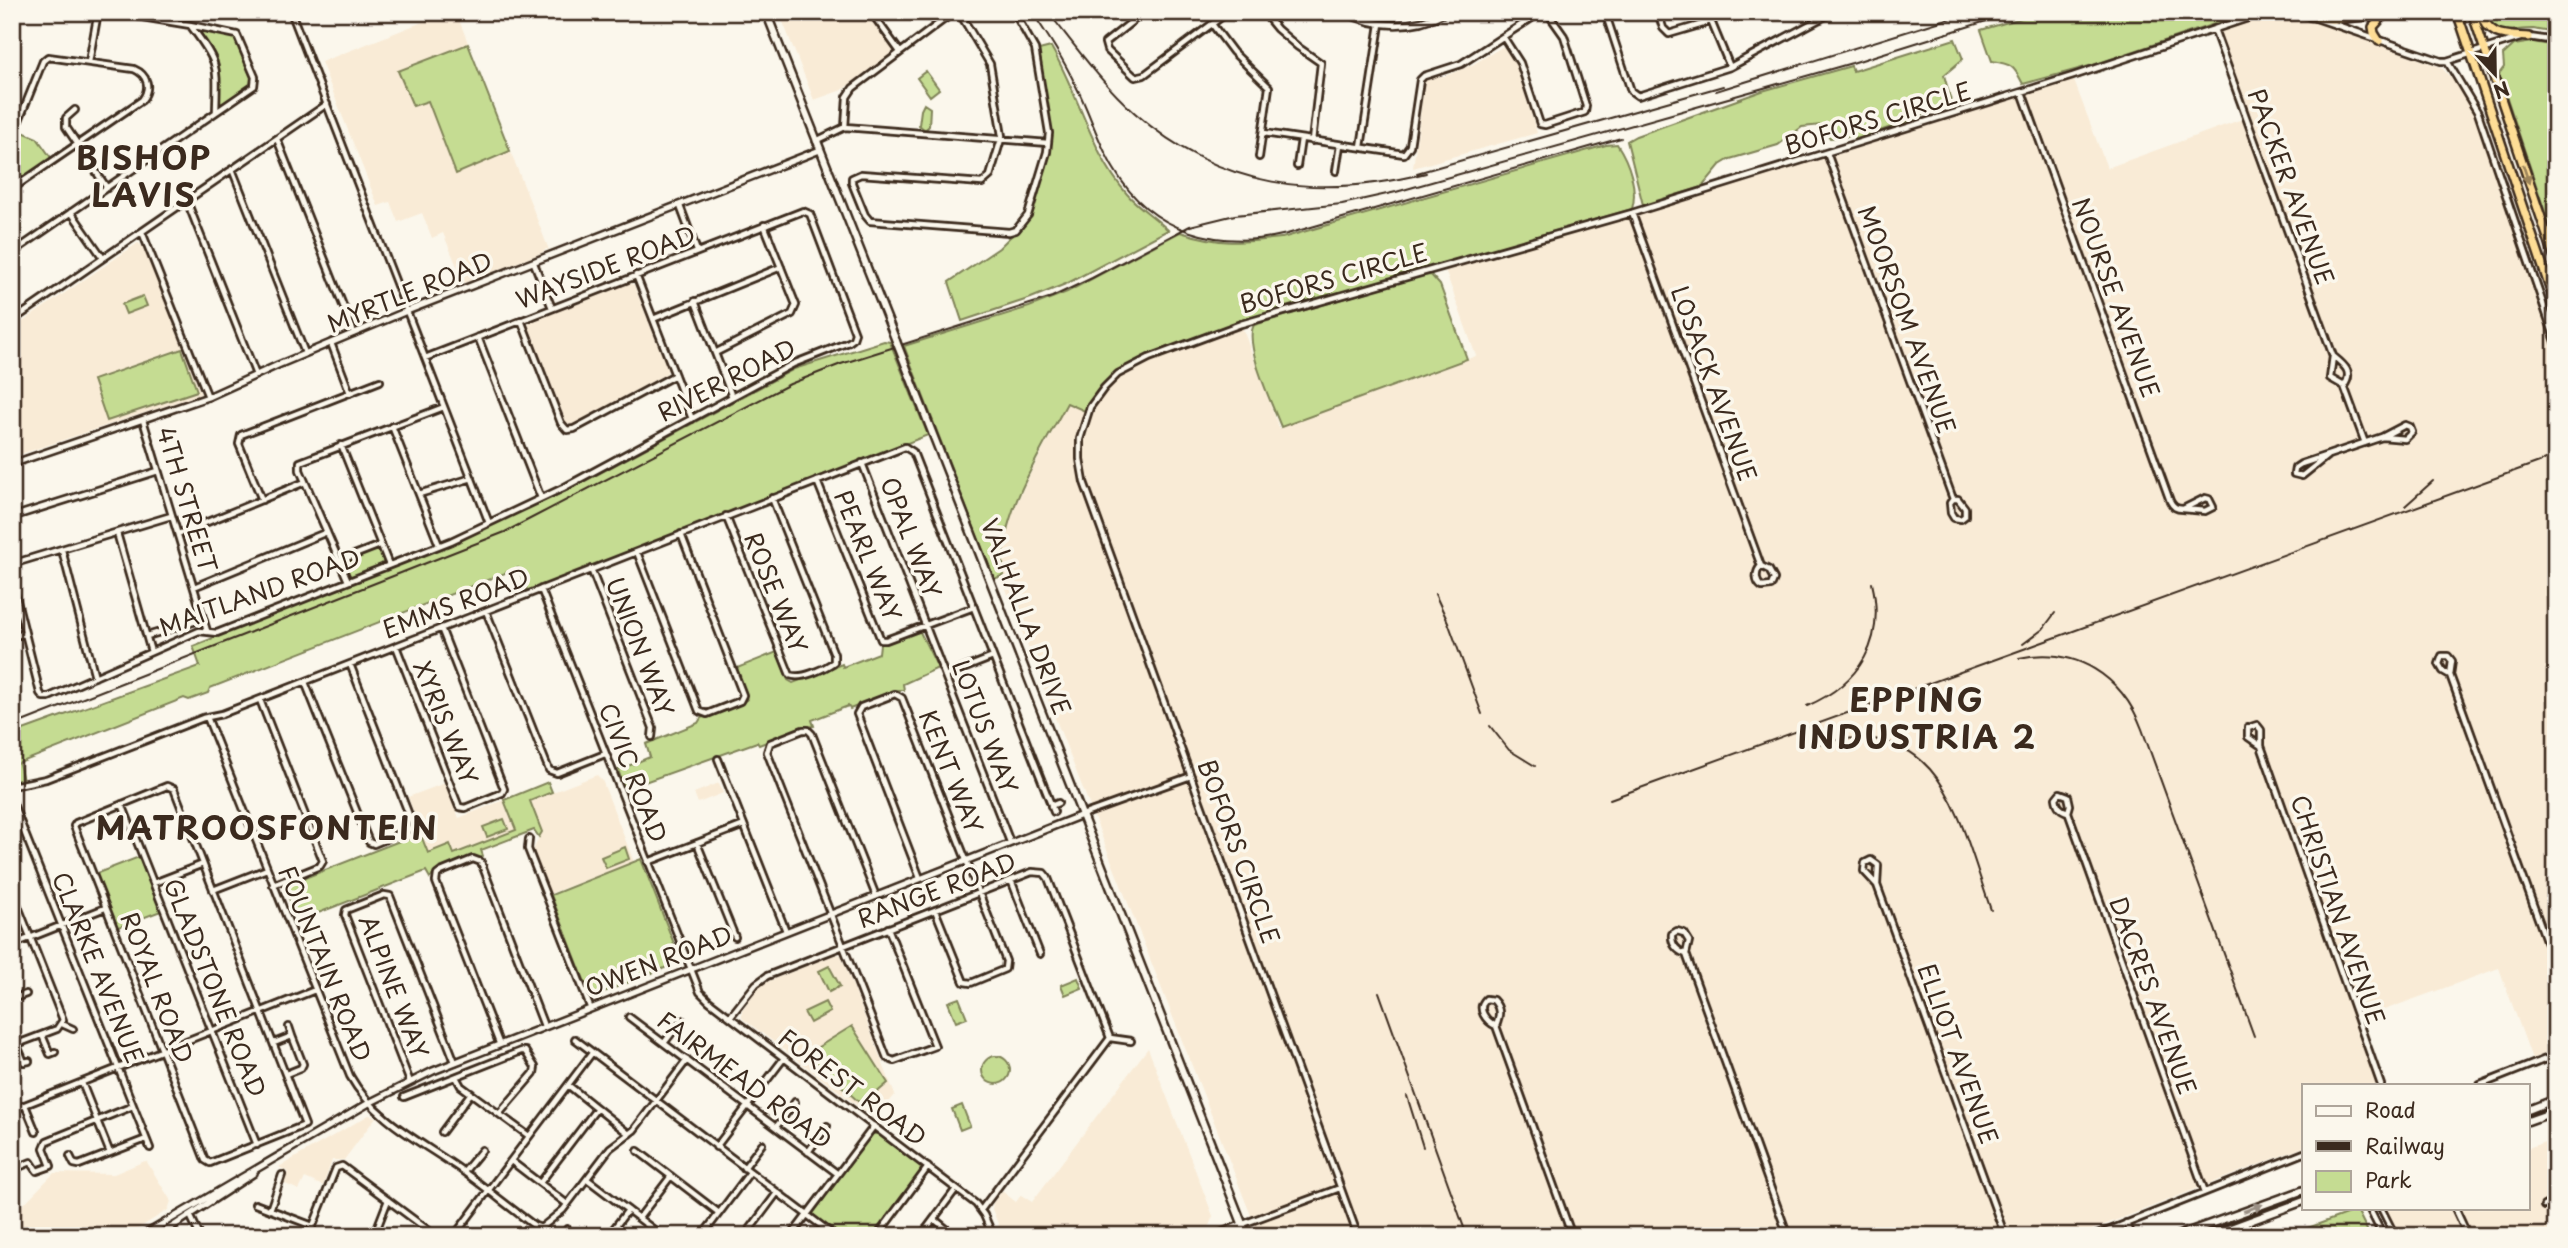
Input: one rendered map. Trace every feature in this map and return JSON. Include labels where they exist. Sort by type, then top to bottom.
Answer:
[{"type":"highway","points":[[2310,16],[2332,19],[2413,12]]},
{"type":"highway","points":[[2457,12],[2556,306]]},
{"type":"highway","points":[[2472,12],[2556,262]]},
{"type":"highway","points":[[2479,12],[2486,26],[2495,33],[2529,37]]},
{"type":"highway","points":[[2379,41],[2373,27],[2384,15]]},
{"type":"main road","name":"VALHALLA DRIVE","points":[[766,12],[1247,1236]]},
{"type":"main road","points":[[2530,1109],[2556,1099]]},
{"type":"main road","points":[[2530,1120],[2556,1111]]},
{"type":"main road","points":[[2177,1236],[2302,1191]]},
{"type":"main road","points":[[2209,1236],[2302,1202]]},
{"type":"street","points":[[89,62],[98,12]]},
{"type":"street","points":[[12,253],[253,88],[255,77],[237,35],[138,14],[112,12]]},
{"type":"street","points":[[291,12],[489,523]]},
{"type":"street","points":[[845,127],[850,92],[957,12],[990,64],[1002,139],[990,176],[985,182],[861,174],[853,176],[852,183],[865,215],[874,222],[1014,231],[1028,215],[1048,143],[1037,54],[1014,12]]},
{"type":"street","points":[[1144,12],[1105,43],[1107,50],[1135,77],[1144,75],[1228,12]]},
{"type":"street","points":[[1263,12],[1298,47],[1321,63],[1312,141]]},
{"type":"street","points":[[1345,12],[1380,24],[1412,23],[1446,12]]},
{"type":"street","points":[[1264,133],[1404,154],[1408,152],[1420,80],[1424,76],[1461,64],[1541,12]]},
{"type":"street","points":[[1504,38],[1520,63],[1539,123],[1545,125],[1585,112],[1586,106],[1566,41],[1547,12]]},
{"type":"street","points":[[1605,12],[1631,90],[1636,96],[1730,67],[1833,12]]},
{"type":"street","points":[[1658,12],[1663,29],[1668,34],[1711,21],[1728,12]]},
{"type":"street","points":[[1817,12],[1821,19]]},
{"type":"street","name":"BOFORS CIRCLE","points":[[1358,1236],[1084,482],[1080,466],[1080,439],[1088,412],[1099,393],[1111,380],[1132,365],[1241,324],[1632,213],[2022,92],[2265,13],[2287,12],[2310,16],[2379,41],[2447,61]]},
{"type":"street","points":[[873,13],[900,52]]},
{"type":"street","points":[[1711,21],[1730,67]]},
{"type":"street","points":[[1212,24],[1233,52],[1269,87],[1259,157]]},
{"type":"street","points":[[1362,147],[1380,24]]},
{"type":"street","points":[[190,25],[216,63],[216,113]]},
{"type":"street","name":"PACKER AVENUE","points":[[2214,29],[2333,356],[2348,371],[2349,377],[2344,386]]},
{"type":"street","points":[[2556,41],[2529,37],[2447,61],[2478,113],[2556,342]]},
{"type":"street","points":[[12,138],[44,59],[52,56],[138,70],[147,80],[148,91],[142,100],[12,189]]},
{"type":"street","name":"NOURSE AVENUE","points":[[2022,92],[2166,490],[2172,504],[2183,509]]},
{"type":"street","points":[[12,321],[327,104]]},
{"type":"street","points":[[75,110],[66,118],[65,125],[107,188]]},
{"type":"street","points":[[816,141],[845,127],[1048,143]]},
{"type":"street","points":[[276,139],[354,333]]},
{"type":"street","points":[[1297,166],[1301,139]]},
{"type":"street","points":[[1336,171],[1340,145]]},
{"type":"street","name":"MYRTLE ROAD","points":[[12,464],[208,397],[354,333],[820,150]]},
{"type":"street","name":"MOORSOM AVENUE","points":[[1827,153],[1953,499]]},
{"type":"street","points":[[2556,167],[2556,190]]},
{"type":"street","points":[[232,169],[305,353]]},
{"type":"street","points":[[187,201],[257,375]]},
{"type":"street","points":[[680,206],[697,251]]},
{"type":"street","name":"WAYSIDE ROAD","points":[[425,358],[800,211]]},
{"type":"street","name":"RIVER ROAD","points":[[489,523],[793,364],[854,338],[855,330],[810,214],[800,211]]},
{"type":"street","points":[[71,212],[103,258]]},
{"type":"street","name":"LOSACK AVENUE","points":[[1632,213],[1761,566]]},
{"type":"street","points":[[715,353],[794,313],[796,305],[764,225]]},
{"type":"street","points":[[142,232],[208,397]]},
{"type":"street","points":[[534,263],[552,308]]},
{"type":"street","points":[[653,318],[781,267]]},
{"type":"street","points":[[636,275],[692,419]]},
{"type":"street","points":[[695,301],[732,397]]},
{"type":"street","points":[[521,320],[561,423],[567,430],[574,429],[675,374]]},
{"type":"street","points":[[478,337],[541,498]]},
{"type":"street","points":[[331,343],[350,393]]},
{"type":"street","name":"PACKER AVENUE","points":[[2333,356],[2330,378],[2344,386],[2365,443]]},
{"type":"street","points":[[262,500],[239,444],[241,435],[380,381]]},
{"type":"street","points":[[348,581],[299,468],[302,460],[444,407]]},
{"type":"street","name":"4TH STREET","points":[[143,419],[206,631]]},
{"type":"street","points":[[2327,456],[2302,476],[2294,474],[2293,470],[2297,466],[2382,437],[2405,425],[2412,432],[2405,439],[2382,437]]},
{"type":"street","points":[[392,426],[439,545]]},
{"type":"street","points":[[341,445],[388,565]]},
{"type":"street","name":"EMMS ROAD","points":[[12,786],[46,779],[207,717],[222,715],[901,447],[909,448],[974,607]]},
{"type":"street","name":"OPAL WAY","points":[[862,463],[925,625]]},
{"type":"street","points":[[12,517],[158,471]]},
{"type":"street","points":[[419,494],[472,478]]},
{"type":"street","name":"PEARL WAY","points":[[817,481],[878,637],[886,640],[925,625]]},
{"type":"street","points":[[178,534],[305,482]]},
{"type":"street","name":"ROSE WAY","points":[[726,516],[790,676],[798,677],[834,662],[834,654],[772,498]]},
{"type":"street","points":[[2205,498],[2209,499],[2213,507],[2205,511],[2183,509],[2205,498]]},
{"type":"street","points":[[1953,499],[1958,499],[1965,508],[1965,516],[1961,519],[1954,518],[1951,513],[1950,503],[1953,499]]},
{"type":"street","points":[[12,564],[171,516]]},
{"type":"street","name":"MAITLAND ROAD","points":[[25,634],[40,691],[43,697],[49,697],[199,631],[217,633],[489,523]]},
{"type":"street","points":[[117,533],[151,652]]},
{"type":"street","points":[[194,586],[327,533]]},
{"type":"street","points":[[636,552],[701,713],[706,714],[742,699],[743,692],[681,534]]},
{"type":"street","points":[[339,561],[380,545]]},
{"type":"street","points":[[62,550],[95,677]]},
{"type":"street","points":[[1761,566],[1772,575],[1771,586],[1759,585],[1757,574],[1761,566]]},
{"type":"street","name":"UNION WAY","points":[[591,569],[653,728],[652,737]]},
{"type":"street","points":[[12,581],[25,634],[12,636]]},
{"type":"street","name":"CIVIC ROAD","points":[[541,589],[690,969]]},
{"type":"street","points":[[925,625],[974,607],[1054,812]]},
{"type":"street","points":[[486,611],[549,770],[557,773],[605,754]]},
{"type":"street","points":[[146,636],[203,619]]},
{"type":"street","name":"LOTUS WAY","points":[[925,625],[1010,842]]},
{"type":"street","name":"XYRIS WAY","points":[[396,646],[459,807],[465,808],[504,791],[441,628]]},
{"type":"street","points":[[945,676],[993,657]]},
{"type":"street","points":[[305,682],[369,842],[374,844],[413,827],[351,664]]},
{"type":"street","points":[[2450,675],[2556,968]]},
{"type":"street","name":"KENT WAY","points":[[920,878],[857,712],[861,707],[895,694],[902,698],[1006,961],[1006,967],[971,983],[962,981],[935,910]]},
{"type":"street","points":[[260,699],[323,861],[320,866],[273,885]]},
{"type":"street","name":"FOUNTAIN ROAD","points":[[207,717],[350,1076],[369,1102],[385,1118],[464,1172],[538,1228],[568,1205]]},
{"type":"street","name":"CHRISTIAN AVENUE","points":[[2261,746],[2248,737],[2248,728],[2252,725],[2257,725],[2261,730],[2261,746],[2381,1084]]},
{"type":"street","points":[[876,896],[812,734],[803,730],[772,742],[767,746],[767,752],[830,914],[887,1058],[897,1061],[935,1045],[888,928]]},
{"type":"street","points":[[718,759],[786,931]]},
{"type":"street","points":[[1082,815],[1191,776]]},
{"type":"street","points":[[122,804],[171,786],[174,789],[305,1125],[257,1145]]},
{"type":"street","name":"CLARKE AVENUE","points":[[12,802],[150,1148]]},
{"type":"street","points":[[1051,806],[1058,803]]},
{"type":"street","name":"ROYAL ROAD","points":[[122,804],[74,826],[162,1051],[207,1163],[257,1145]]},
{"type":"street","name":"GLADSTONE ROAD","points":[[122,804],[257,1145]]},
{"type":"street","name":"DACRES AVENUE","points":[[2068,812],[2205,1192]]},
{"type":"street","name":"OWEN ROAD","points":[[142,1236],[369,1102],[410,1082],[499,1043],[1082,815]]},
{"type":"street","points":[[648,862],[744,825]]},
{"type":"street","points":[[529,839],[528,849],[590,1007]]},
{"type":"street","points":[[698,843],[735,937]]},
{"type":"street","points":[[499,1043],[436,880],[439,873],[473,859],[478,860],[544,1026]]},
{"type":"street","points":[[1871,860],[1878,865],[1877,885],[1864,871],[1865,863],[1871,860]]},
{"type":"street","points":[[153,883],[203,864]]},
{"type":"street","points":[[213,890],[267,869]]},
{"type":"street","name":"RANGE ROAD","points":[[730,1017],[756,984],[767,976],[1037,871],[1048,878],[1110,1038]]},
{"type":"street","points":[[1011,880],[1040,954]]},
{"type":"street","name":"ELLIOT AVENUE","points":[[1877,885],[2005,1236]]},
{"type":"street","points":[[12,891],[62,1018],[62,1024],[57,1029],[14,1045]]},
{"type":"street","name":"ALPINE WAY","points":[[410,1082],[345,912],[384,895],[390,896],[455,1062]]},
{"type":"street","points":[[12,945],[106,908]]},
{"type":"street","points":[[1686,954],[1673,944],[1672,936],[1677,931],[1688,938],[1686,954],[1788,1236]]},
{"type":"street","name":"FOREST ROAD","points":[[690,969],[703,995],[981,1210],[993,1236]]},
{"type":"street","points":[[12,1110],[315,990]]},
{"type":"street","points":[[12,999],[26,993]]},
{"type":"street","points":[[1496,1026],[1489,1022],[1482,1010],[1486,999],[1493,1000],[1498,1006],[1496,1026],[1572,1236]]},
{"type":"street","name":"FAIRMEAD ROAD","points":[[629,1017],[838,1174]]},
{"type":"street","points":[[664,1043],[682,1020]]},
{"type":"street","points":[[62,1024],[73,1028]]},
{"type":"street","points":[[286,1074],[301,1068],[303,1064],[289,1027]]},
{"type":"street","points":[[12,1033],[14,1045],[24,1062],[29,1060]]},
{"type":"street","points":[[42,1034],[50,1054],[55,1052]]},
{"type":"street","points":[[274,1043],[292,1036]]},
{"type":"street","points":[[981,1210],[1110,1038],[1131,1041]]},
{"type":"street","points":[[575,1039],[835,1236]]},
{"type":"street","points":[[404,1097],[521,1051],[527,1052],[535,1067],[534,1073],[499,1114]]},
{"type":"street","points":[[454,1236],[592,1053]]},
{"type":"street","points":[[2494,1083],[2556,1055]]},
{"type":"street","points":[[716,1147],[784,1058]]},
{"type":"street","points":[[511,1161],[568,1205],[610,1148],[629,1134],[687,1060]]},
{"type":"street","points":[[456,1077],[471,1093],[529,1136]]},
{"type":"street","points":[[82,1083],[110,1153]]},
{"type":"street","points":[[568,1085],[629,1134]]},
{"type":"street","points":[[442,1132],[471,1093]]},
{"type":"street","points":[[776,1127],[795,1102]]},
{"type":"street","points":[[25,1105],[36,1132]]},
{"type":"street","points":[[12,1170],[32,1162],[39,1171],[51,1166],[44,1148],[45,1142],[133,1106]]},
{"type":"street","points":[[540,1183],[597,1108]]},
{"type":"street","points":[[808,1152],[827,1126]]},
{"type":"street","points":[[791,1236],[874,1126]]},
{"type":"street","points":[[70,1156],[74,1164],[79,1165],[146,1139]]},
{"type":"street","points":[[744,1168],[762,1144]]},
{"type":"street","points":[[464,1172],[482,1150]]},
{"type":"street","points":[[638,1151],[719,1213]]},
{"type":"street","points":[[2095,1236],[2302,1154]]},
{"type":"street","points":[[309,1236],[336,1168],[344,1166],[436,1236]]},
{"type":"street","name":"OWEN ROAD","points":[[158,1236],[236,1187],[262,1167]]},
{"type":"street","points":[[877,1236],[928,1167]]},
{"type":"street","points":[[702,1236],[750,1172]]},
{"type":"street","points":[[270,1210],[282,1175]]},
{"type":"street","points":[[639,1218],[670,1176]]},
{"type":"street","points":[[587,1179],[660,1235]]},
{"type":"street","points":[[1213,1236],[1340,1188]]},
{"type":"street","points":[[920,1236],[956,1189]]},
{"type":"street","points":[[745,1236],[777,1193]]},
{"type":"street","points":[[374,1236],[388,1200]]},
{"type":"street","points":[[2544,1206],[2556,1200]]},
{"type":"street","points":[[255,1204],[313,1226]]},
{"type":"street","points":[[187,1209],[202,1235]]},
{"type":"street","points":[[608,1236],[628,1210]]},
{"type":"street","points":[[2370,1210],[2383,1236]]},
{"type":"street","points":[[2382,1210],[2395,1236]]},
{"type":"street","points":[[2456,1210],[2468,1236]]},
{"type":"street","points":[[934,1219],[955,1236]]},
{"type":"street","points":[[2126,1223],[2131,1236]]},
{"type":"street","points":[[2105,1232],[2120,1236],[2118,1227]]},
{"type":"street","points":[[567,1229],[576,1236]]},
{"type":"shaded area","points":[[448,12],[456,12],[549,250],[464,283],[443,233],[432,238],[422,213],[398,222],[390,202],[378,206],[321,62]]},
{"type":"shaded area","points":[[779,12],[867,12],[893,48],[893,53],[842,90],[814,100]]},
{"type":"shaded area","points":[[2260,17],[2306,17],[2441,67],[2467,95],[2475,109],[2556,350],[2556,1049],[2532,1059],[2499,968],[2354,1021],[2380,1084],[2302,1084],[2302,1148],[2076,1236],[1259,1236],[1005,586],[1002,566],[1005,531],[1027,480],[1067,403],[1088,412],[1104,388],[1132,365],[1241,324],[1279,428],[1476,356],[1445,270],[1841,153],[2073,78],[2107,168],[2245,118],[2216,33]]},
{"type":"shaded area","points":[[1502,47],[1507,48],[1515,60],[1537,133],[1413,168],[1425,78],[1445,76],[1472,65]]},
{"type":"shaded area","points":[[138,243],[144,247],[201,394],[12,457],[12,329]]},
{"type":"shaded area","points":[[630,283],[634,285],[668,370],[666,374],[572,425],[566,423],[528,326],[530,322]]},
{"type":"shaded area","points":[[597,775],[602,780],[634,862],[549,894],[532,853],[542,831],[530,801]]},
{"type":"shaded area","points":[[445,783],[459,818],[504,800],[516,830],[432,863],[408,797]]},
{"type":"shaded area","points":[[719,783],[723,793],[698,803],[694,793]]},
{"type":"shaded area","points":[[836,954],[841,955],[895,1095],[875,1119],[742,1018],[742,1011],[759,987]]},
{"type":"shaded area","points":[[1148,1048],[1213,1216],[1209,1226],[1184,1236],[1003,1236],[992,1209],[1002,1191],[1016,1202],[1021,1195],[1032,1202]]},
{"type":"shaded area","points":[[369,1115],[376,1117],[344,1160],[332,1160],[323,1186],[305,1178],[299,1190],[283,1183],[288,1172],[279,1167]]},
{"type":"shaded area","points":[[2556,1138],[2556,1236],[2399,1236],[2387,1210],[2530,1210],[2530,1147]]},
{"type":"shaded area","points":[[145,1161],[171,1201],[168,1210],[126,1236],[12,1236],[12,1216],[54,1173],[114,1174]]},
{"type":"green space","points":[[2042,12],[2250,12],[2093,65],[2023,84],[2012,67],[1992,61],[1981,30]]},
{"type":"green space","points":[[2483,12],[2556,12],[2556,33],[2533,29],[2504,31],[2493,26]]},
{"type":"green space","points":[[205,30],[236,37],[253,79],[250,87],[222,106],[218,103],[218,62],[201,33]]},
{"type":"green space","points":[[1955,39],[1963,59],[1944,75],[1951,101],[1917,118],[1857,139],[1851,136],[1830,138],[1822,125],[1802,127],[1778,145],[1730,159],[1720,165],[1702,187],[1643,205],[1627,141],[1636,136],[1762,91],[1851,66],[1853,71]]},
{"type":"green space","points":[[2533,42],[2556,46],[2556,124],[2550,168],[2556,215],[2556,245],[2499,74],[2504,67],[2503,55],[2514,45]]},
{"type":"green space","points":[[468,44],[510,151],[456,174],[428,101],[413,106],[398,71]]},
{"type":"green space","points":[[1051,47],[1095,142],[1115,178],[1132,199],[1168,230],[1068,283],[962,321],[949,282],[999,248],[1029,218],[1051,147],[1039,50]]},
{"type":"green space","points":[[926,71],[939,89],[930,96],[917,78]]},
{"type":"green space","points":[[924,104],[930,108],[929,126],[925,130],[919,125]]},
{"type":"green space","points":[[18,130],[37,138],[52,159],[12,187],[12,143]]},
{"type":"green space","points":[[1617,144],[1631,176],[1634,193],[1632,209],[1231,324],[1123,367],[1097,391],[1085,411],[1067,403],[1013,509],[1003,554],[1004,575],[994,579],[904,346],[1029,307],[1067,292],[1180,232],[1231,242],[1282,238]]},
{"type":"green space","points":[[1431,275],[1440,285],[1467,359],[1281,427],[1252,346],[1254,325]]},
{"type":"green space","points":[[143,296],[147,306],[126,314],[122,304]]},
{"type":"green space","points":[[884,341],[890,342],[928,435],[528,592],[518,568],[210,688],[208,693],[189,700],[184,698],[19,763],[23,781],[12,783],[12,734],[200,666],[193,646],[441,548],[568,490],[794,369]]},
{"type":"green space","points":[[182,349],[197,391],[107,421],[93,380]]},
{"type":"green space","points":[[379,547],[384,560],[381,565],[353,577],[347,574],[342,561]]},
{"type":"green space","points":[[919,630],[938,668],[903,684],[904,690],[897,690],[850,709],[848,706],[812,720],[814,726],[759,745],[757,742],[625,789],[618,770],[650,757],[646,744],[747,700],[737,668],[777,652],[788,680],[793,683],[879,653],[880,644]]},
{"type":"green space","points":[[548,782],[552,792],[530,801],[542,832],[539,837],[534,830],[481,850],[481,858],[468,858],[453,863],[430,878],[426,871],[303,919],[301,913],[296,915],[284,886],[402,840],[422,838],[428,853],[450,844],[454,854],[516,830],[504,800]]},
{"type":"green space","points":[[504,819],[508,829],[487,837],[483,827]]},
{"type":"green space","points":[[625,847],[629,859],[606,868],[601,857]]},
{"type":"green space","points":[[139,857],[161,911],[116,928],[95,874]]},
{"type":"green space","points":[[641,859],[678,954],[675,964],[594,996],[590,995],[551,895]]},
{"type":"green space","points":[[829,966],[840,986],[829,992],[819,971]]},
{"type":"green space","points":[[1078,978],[1082,988],[1065,995],[1061,985]]},
{"type":"green space","points":[[959,998],[967,1018],[956,1022],[948,1002]]},
{"type":"green space","points":[[825,1002],[830,1012],[810,1023],[804,1012]]},
{"type":"green space","points":[[852,1026],[888,1083],[862,1105],[807,1054]]},
{"type":"green space","points":[[996,1056],[1006,1060],[1010,1070],[1006,1080],[996,1084],[986,1080],[982,1070],[986,1060]]},
{"type":"green space","points":[[962,1105],[970,1126],[960,1130],[952,1109]]},
{"type":"green space","points":[[872,1134],[878,1134],[920,1166],[921,1172],[874,1236],[839,1236],[815,1218],[813,1212]]},
{"type":"green space","points":[[2357,1210],[2370,1236],[2286,1236]]},
{"type":"railway","points":[[1032,12],[1066,67],[1108,159],[1129,191],[1167,222],[1189,232],[1212,237],[1236,240],[1287,234],[1621,138]]},
{"type":"railway","points":[[1048,12],[1111,90],[1135,113],[1168,139],[1201,158],[1236,173],[1272,182],[1309,186],[1347,186],[1426,173]]},
{"type":"railway","points":[[1716,91],[1970,12]]},
{"type":"railway","points":[[12,726],[505,532],[790,384],[841,364],[1052,297],[1190,226],[1235,215],[1342,204],[1396,192],[1852,63],[2015,12]]},
{"type":"railway","points":[[1417,173],[1723,86]]},
{"type":"railway","points":[[1610,799],[2556,456]]},
{"type":"railway","points":[[2405,506],[2433,481]]},
{"type":"railway","points":[[1807,706],[1841,685],[1865,658],[1875,623],[1872,583]]},
{"type":"railway","points":[[1435,594],[1482,714]]},
{"type":"railway","points":[[2023,644],[2043,629],[2055,613]]},
{"type":"railway","points":[[2019,658],[2040,655],[2078,661],[2109,680],[2133,710],[2254,1036]]},
{"type":"railway","points":[[1490,726],[1509,750],[1535,766]]},
{"type":"railway","points":[[1818,744],[1860,738],[1893,744],[1919,759],[1939,781],[1955,809],[1991,910]]},
{"type":"railway","points":[[1379,992],[1467,1236]]},
{"type":"railway","points":[[1407,1096],[1423,1147]]},
{"type":"district","name":"BISHOP LAVIS","points":[[144,178]]},
{"type":"district","name":"EPPING INDUSTRIA 2","points":[[1917,720]]},
{"type":"district","name":"MATROOSFONTEIN","points":[[267,829]]}]
